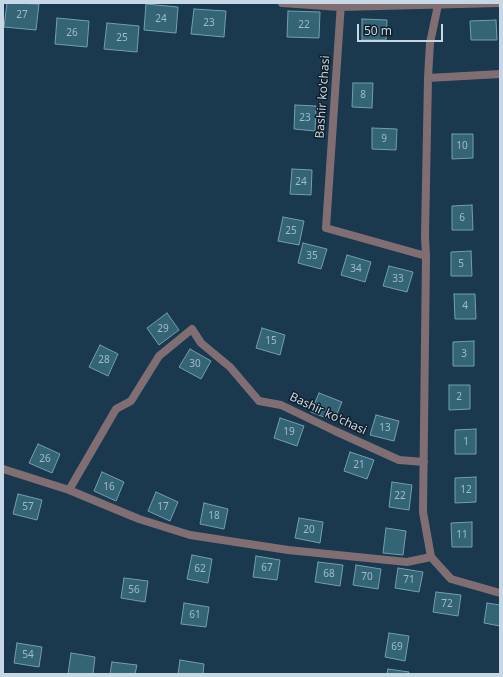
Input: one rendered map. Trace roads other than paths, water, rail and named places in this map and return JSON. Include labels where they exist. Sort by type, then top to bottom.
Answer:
[{"type":"street","points":[[282,3],[340,5],[438,5],[500,3]]},
{"type":"street","name":"Bashir ko'chasi","points":[[340,5],[326,228],[426,256]]},
{"type":"street","points":[[438,5],[430,43],[428,78],[423,512],[431,557],[451,579],[500,593]]},
{"type":"street","points":[[428,78],[500,74]]},
{"type":"street","name":"Bashir ko'chasi","points":[[69,490],[116,409],[131,401],[159,356],[192,329],[201,343],[230,367],[259,401],[281,405],[399,460],[424,462]]},
{"type":"street","points":[[3,469],[69,490],[139,519],[190,535],[288,550],[407,562],[431,557]]}]
